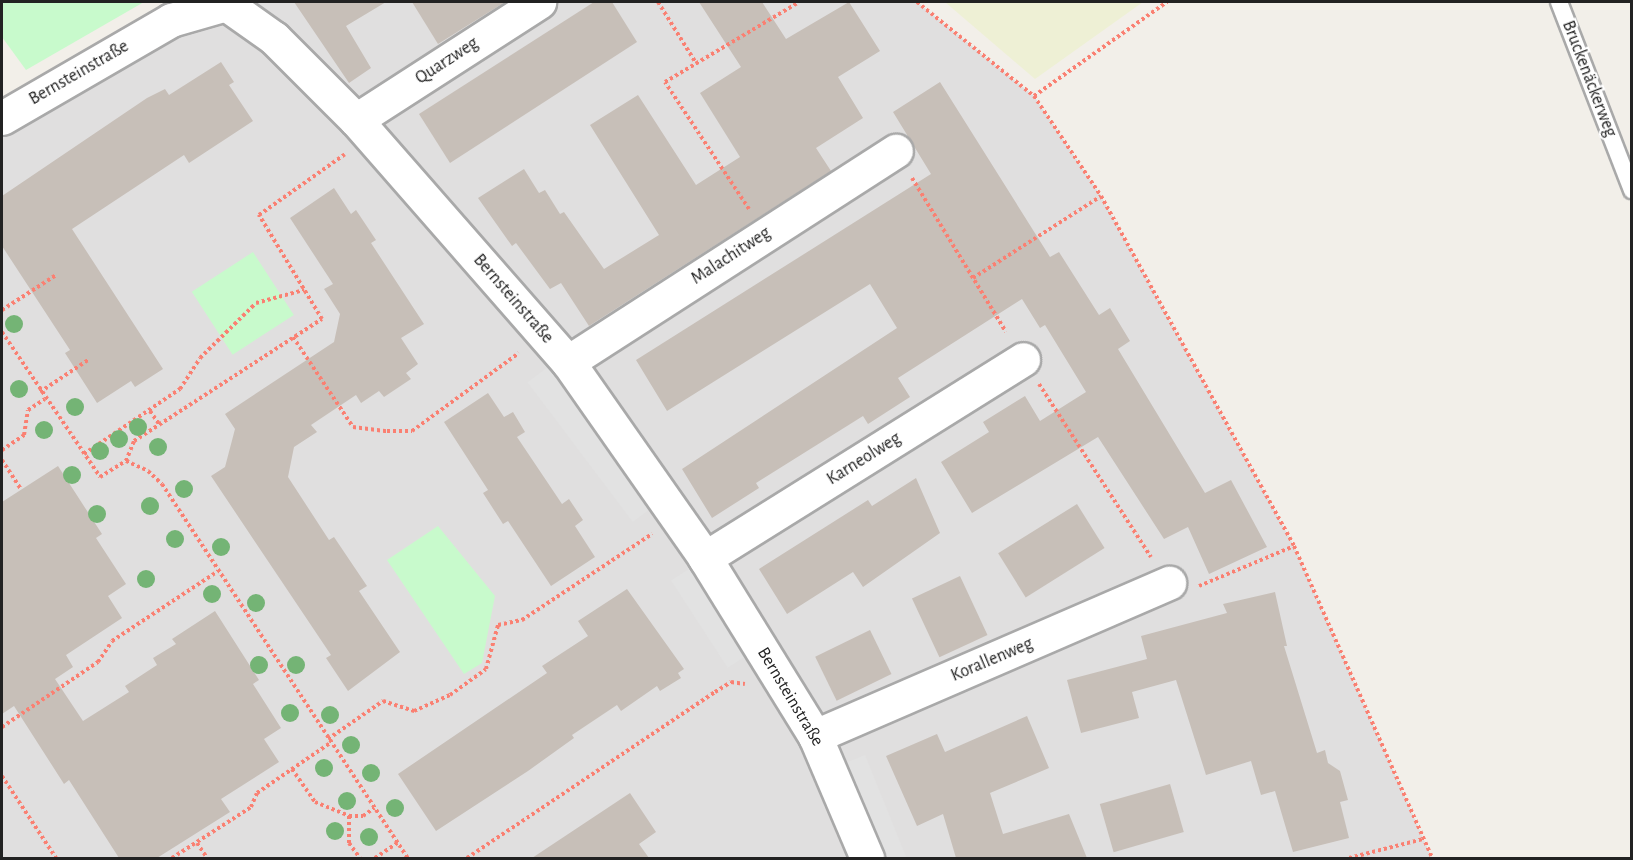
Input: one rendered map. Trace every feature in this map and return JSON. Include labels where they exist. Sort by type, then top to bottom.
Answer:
[{"type":"street","name":"Quarzweg","points":[[363,128],[539,2]]},
{"type":"street","name":"Bernsteinstraße","points":[[2,118],[171,20],[226,4],[274,38],[363,128],[568,363],[705,558],[815,736],[867,858]]},
{"type":"street","name":"Malachitweg","points":[[568,363],[765,233],[896,152]]},
{"type":"street","name":"Karneolweg","points":[[705,558],[1023,359]]},
{"type":"street","name":"Korallenweg","points":[[815,736],[1168,584]]},
{"type":"lane","name":"Bruckenäckerweg","points":[[1559,2],[1632,190]]},
{"type":"path","points":[[658,2],[696,63]]},
{"type":"path","points":[[765,233],[665,82],[799,2]]},
{"type":"path","points":[[917,2],[1034,96],[1101,196],[1294,546],[1432,858]]},
{"type":"path","points":[[1034,96],[1167,2]]},
{"type":"path","points":[[2,332],[40,392],[100,477],[126,461],[134,441],[322,319],[259,215],[363,128]]},
{"type":"path","points":[[896,152],[1023,359],[1176,595],[1294,546]]},
{"type":"path","points":[[973,278],[1101,196]]},
{"type":"path","points":[[2,310],[56,275]]},
{"type":"path","points":[[84,454],[180,389],[200,358],[256,303],[304,290]]},
{"type":"path","points":[[293,337],[353,427],[412,431],[544,335]]},
{"type":"path","points":[[40,392],[88,360]]},
{"type":"path","points":[[2,450],[24,435],[28,410],[45,399]]},
{"type":"path","points":[[150,411],[159,424]]},
{"type":"path","points":[[2,460],[21,489]]},
{"type":"path","points":[[126,461],[148,471],[162,484],[408,858]]},
{"type":"path","points":[[172,858],[251,807],[257,792],[292,769],[383,701],[414,711],[450,695],[486,669],[498,625],[522,620],[677,518]]},
{"type":"path","points":[[2,727],[98,662],[112,641],[218,572]]},
{"type":"path","points":[[467,858],[731,682],[754,685],[776,673]]},
{"type":"path","points":[[292,769],[315,802],[349,816],[363,816],[374,808]]},
{"type":"path","points":[[2,776],[56,858]]},
{"type":"path","points":[[349,816],[349,843],[360,858]]},
{"type":"path","points":[[1349,858],[1423,839]]},
{"type":"path","points":[[197,843],[207,858]]},
{"type":"path","points":[[375,858],[397,843]]},
{"type":"shaded area","points":[[201,2],[917,2],[1034,96],[1101,196],[1294,546],[1432,858],[2,858],[2,118]]},
{"type":"shaded area","points":[[549,366],[654,506],[633,522],[527,382]]},
{"type":"shaded area","points":[[692,567],[749,654],[728,668],[671,581]]},
{"type":"shaded area","points":[[865,755],[907,858],[881,858],[843,764]]},
{"type":"green space","points":[[2,2],[144,2],[26,70],[2,37]]},
{"type":"green space","points":[[945,2],[1143,2],[1035,79]]},
{"type":"green space","points":[[253,252],[294,315],[233,355],[192,292]]},
{"type":"green space","points":[[438,526],[495,596],[482,663],[464,674],[387,560]]},
{"type":"building","points":[[294,2],[386,2],[346,26],[371,68],[349,83]]},
{"type":"building","points":[[412,2],[505,2],[438,44]]},
{"type":"building","points":[[594,2],[612,2],[637,42],[450,163],[419,114]]},
{"type":"building","points":[[699,2],[762,2],[786,39],[849,2],[880,51],[838,77],[863,118],[816,148],[831,171],[589,326],[561,283],[550,289],[516,243],[512,246],[478,198],[524,169],[539,193],[545,190],[560,214],[564,212],[604,269],[659,235],[590,125],[638,95],[696,185],[740,157],[700,93],[741,67]]},
{"type":"building","points":[[221,62],[234,82],[229,85],[253,121],[189,163],[184,155],[72,229],[163,369],[135,387],[131,381],[97,403],[65,353],[70,350],[2,246],[2,196],[147,98],[165,89],[169,95]]},
{"type":"building","points":[[940,82],[1050,257],[1059,252],[1099,315],[1110,308],[1130,341],[1118,349],[1205,493],[1231,480],[1267,547],[1209,574],[1188,527],[1164,539],[1098,437],[972,513],[941,462],[989,432],[983,422],[1025,396],[1040,421],[1086,392],[1045,325],[1040,328],[1022,299],[898,378],[910,397],[868,424],[863,416],[756,483],[759,488],[712,518],[682,469],[897,328],[870,284],[667,411],[636,360],[931,174],[893,112]]},
{"type":"building","points":[[334,188],[351,214],[356,210],[376,240],[371,243],[424,324],[401,338],[418,364],[406,373],[411,379],[384,397],[379,391],[361,403],[356,395],[311,425],[317,432],[294,447],[288,477],[329,540],[334,537],[367,586],[359,591],[400,652],[348,691],[326,658],[331,655],[211,476],[225,467],[235,429],[225,414],[334,342],[340,314],[324,289],[333,284],[290,218]]},
{"type":"building","points":[[488,393],[504,417],[513,412],[525,432],[517,437],[562,504],[569,499],[583,520],[575,526],[595,557],[551,586],[508,521],[503,524],[483,493],[488,490],[444,422]]},
{"type":"building","points":[[58,466],[102,534],[96,538],[126,584],[108,596],[122,618],[66,655],[73,667],[55,679],[83,721],[129,692],[125,686],[157,665],[153,658],[176,644],[172,639],[215,611],[259,680],[253,684],[281,728],[264,739],[279,762],[221,799],[230,812],[157,858],[119,858],[69,780],[64,784],[14,706],[2,714],[2,502]]},
{"type":"building","points":[[916,478],[940,533],[863,587],[853,572],[787,614],[759,569],[868,500],[872,506]]},
{"type":"building","points":[[1077,504],[1105,548],[1026,597],[998,553]]},
{"type":"building","points":[[960,576],[987,635],[939,657],[912,598]]},
{"type":"building","points":[[627,589],[684,669],[678,673],[681,678],[660,691],[657,686],[621,711],[617,705],[572,735],[574,738],[528,771],[436,831],[398,774],[547,673],[542,666],[588,636],[578,621]]},
{"type":"building","points":[[1275,592],[1287,646],[1284,646],[1317,753],[1325,750],[1328,763],[1340,771],[1348,800],[1340,802],[1349,838],[1293,852],[1275,791],[1261,795],[1251,761],[1206,775],[1176,680],[1132,692],[1139,718],[1081,733],[1067,680],[1147,659],[1141,636],[1227,613],[1223,604]]},
{"type":"building","points":[[870,630],[891,674],[837,701],[815,657]]},
{"type":"building","points":[[1027,716],[1049,768],[990,793],[1003,834],[1069,814],[1087,858],[956,858],[943,814],[917,826],[886,756],[937,734],[945,752]]},
{"type":"building","points":[[1170,784],[1184,832],[1114,852],[1100,804]]},
{"type":"building","points":[[630,793],[656,832],[639,844],[649,858],[532,858]]}]
